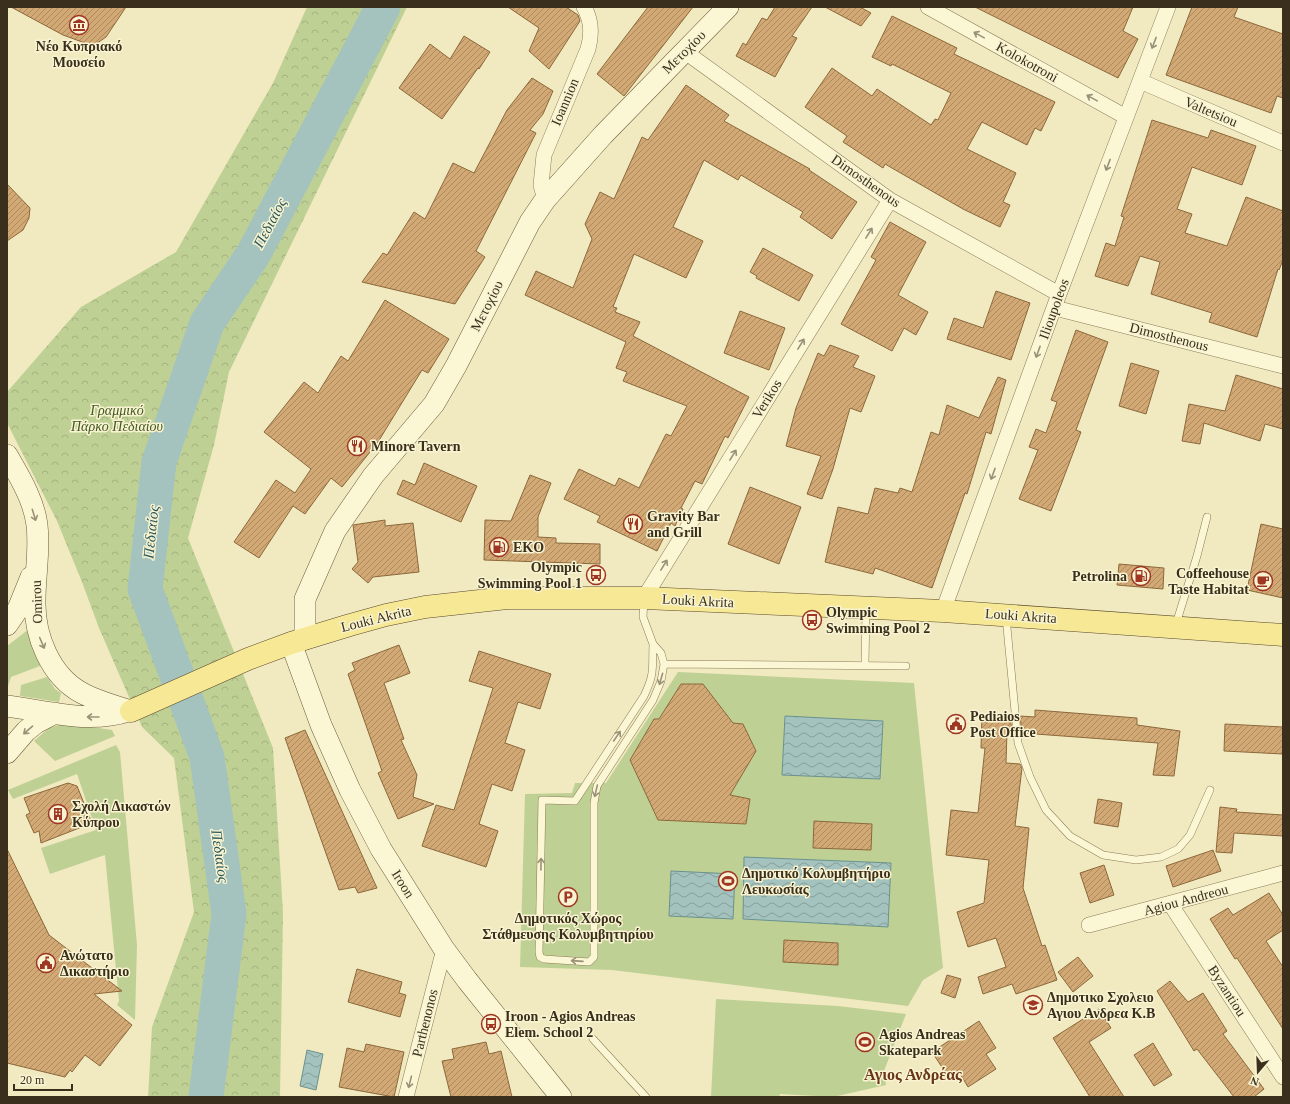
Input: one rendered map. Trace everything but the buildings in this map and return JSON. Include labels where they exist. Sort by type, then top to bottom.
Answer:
[{"type":"main road","name":"Μετοχίου","points":[[298,641],[305,599],[335,531],[373,476],[434,404],[456,366],[530,222],[545,200],[603,135],[684,50],[728,7]]},
{"type":"main road","name":"Omirou","points":[[7,455],[20,479],[37,523],[36,620],[39,636],[60,675],[81,693],[94,699],[132,710]]},
{"type":"main road","name":"Omirou","points":[[7,625],[18,609],[36,563]]},
{"type":"main road","name":"Louki Akrita","points":[[132,710],[248,659],[298,641],[386,614],[468,601],[536,597],[644,598],[943,611],[1175,626],[1283,635]]},
{"type":"main road","name":"Iroon","points":[[298,641],[321,725],[350,790],[381,849],[444,949],[504,1028],[561,1097]]},
{"type":"main road","points":[[7,706],[73,716],[103,717],[132,710]]},
{"type":"main road","points":[[7,753],[26,731],[36,723],[55,713]]},
{"type":"street","name":"Ioannion","points":[[545,200],[541,185],[544,155],[588,49],[591,35],[590,22],[584,7]]},
{"type":"street","name":"Kolokotroni","points":[[928,7],[1126,116]]},
{"type":"street","name":"Ilioupoleos","points":[[943,611],[1057,301],[1168,7]]},
{"type":"street","name":"Dimosthenous","points":[[684,50],[890,200],[1057,301],[1283,366]]},
{"type":"street","name":"Valtetsiou","points":[[1140,81],[1283,143]]},
{"type":"street","name":"Verikos","points":[[644,598],[890,200]]},
{"type":"street","name":"Agiou Andreou","points":[[1089,925],[1283,873]]},
{"type":"street","name":"Byzantiou","points":[[1171,904],[1283,1077]]},
{"type":"street","name":"Parthenonos","points":[[406,1097],[444,949]]},
{"type":"lane","points":[[1175,626],[1197,556],[1206,517]]},
{"type":"lane","points":[[644,598],[643,617],[653,644],[654,664],[652,679],[644,696],[575,801],[542,800],[539,952],[540,957],[544,960],[589,962],[594,957],[594,803],[597,786],[653,700],[661,681],[664,664],[661,653],[653,644]]},
{"type":"lane","points":[[865,664],[866,608]]},
{"type":"lane","points":[[1006,615],[1018,743],[1030,777],[1046,810],[1070,836],[1104,855],[1136,860],[1161,857],[1178,849],[1190,835],[1210,790]]},
{"type":"lane","points":[[664,664],[865,664],[906,666]]},
{"type":"lane","points":[[593,1039],[646,1097]]},
{"type":"green space","name":"Γραμμικό Πάρκο Πεδιαίου","points":[[307,7],[407,7],[229,372],[214,445],[188,538],[273,748],[283,913],[280,1097],[148,1097],[152,1027],[194,912],[174,758],[142,727],[99,628],[57,521],[7,423],[7,392],[81,307],[176,252],[273,83]]},
{"type":"green space","points":[[29,629],[40,666],[11,677],[7,689],[7,646]]},
{"type":"green space","name":"Δημοτικό Κολυμβητήριο Λευκωσίας","points":[[678,672],[914,683],[943,968],[923,980],[908,1006],[612,970],[520,967],[525,794],[572,793],[575,783],[606,783]]},
{"type":"green space","points":[[47,677],[55,689],[61,693],[59,702],[20,696],[21,685]]},
{"type":"green space","points":[[65,723],[112,730],[115,736],[55,761],[34,741],[49,728]]},
{"type":"green space","points":[[116,745],[120,752],[137,945],[135,1020],[117,1005],[119,1001],[105,855],[50,874],[41,848],[96,830],[77,774],[13,799],[8,790]]},
{"type":"green space","points":[[716,999],[838,1006],[906,1014],[884,1071],[886,1085],[833,1097],[780,1094],[779,1097],[711,1097]]},
{"type":"water","points":[[785,716],[883,721],[880,779],[782,775]]},
{"type":"water","points":[[744,857],[891,863],[888,927],[743,919]]},
{"type":"water","points":[[671,871],[735,874],[733,919],[669,916]]},
{"type":"water","points":[[307,1050],[323,1054],[316,1090],[300,1086]]},
{"type":"waterway","name":"Πεδιαίος","points":[[206,1097],[229,914],[207,757],[145,589],[159,462],[207,323],[254,253],[383,7]]},
{"type":"place","name":"Νέο Κυπριακό Μουσείο","points":[[79,25]]},
{"type":"place","name":"Minore Tavern","points":[[357,446]]},
{"type":"place","name":"Gravity Bar and Grill","points":[[633,524]]},
{"type":"place","name":"EKO","points":[[499,547]]},
{"type":"place","name":"Olympic Swimming Pool 1","points":[[596,575]]},
{"type":"place","name":"Petrolina","points":[[1141,576]]},
{"type":"place","name":"Coffeehouse Taste Habitat","points":[[1263,581]]},
{"type":"place","name":"Olympic Swimming Pool 2","points":[[812,620]]},
{"type":"place","name":"Pediaios Post Office","points":[[956,724]]},
{"type":"place","name":"Σχολή Δικαστών Κύπρου","points":[[58,814]]},
{"type":"place","name":"Δημοτικό Κολυμβητήριο Λευκωσίας","points":[[728,881]]},
{"type":"place","name":"Δημοτικός Χώρος Στάθμευσης Κολυμβητηρίου","points":[[568,897]]},
{"type":"place","name":"Ανώτατο Δικαστήριο","points":[[46,963]]},
{"type":"place","name":"Δημοτικο Σχολειο Αγιου Ανδρεα Κ.Β","points":[[1033,1005]]},
{"type":"place","name":"Iroon - Agios Andreas Elem. School 2","points":[[491,1024]]},
{"type":"place","name":"Agios Andreas Skatepark","points":[[865,1042]]},
{"type":"district","name":"Αγιος Ανδρέας","points":[[913,1074]]}]
